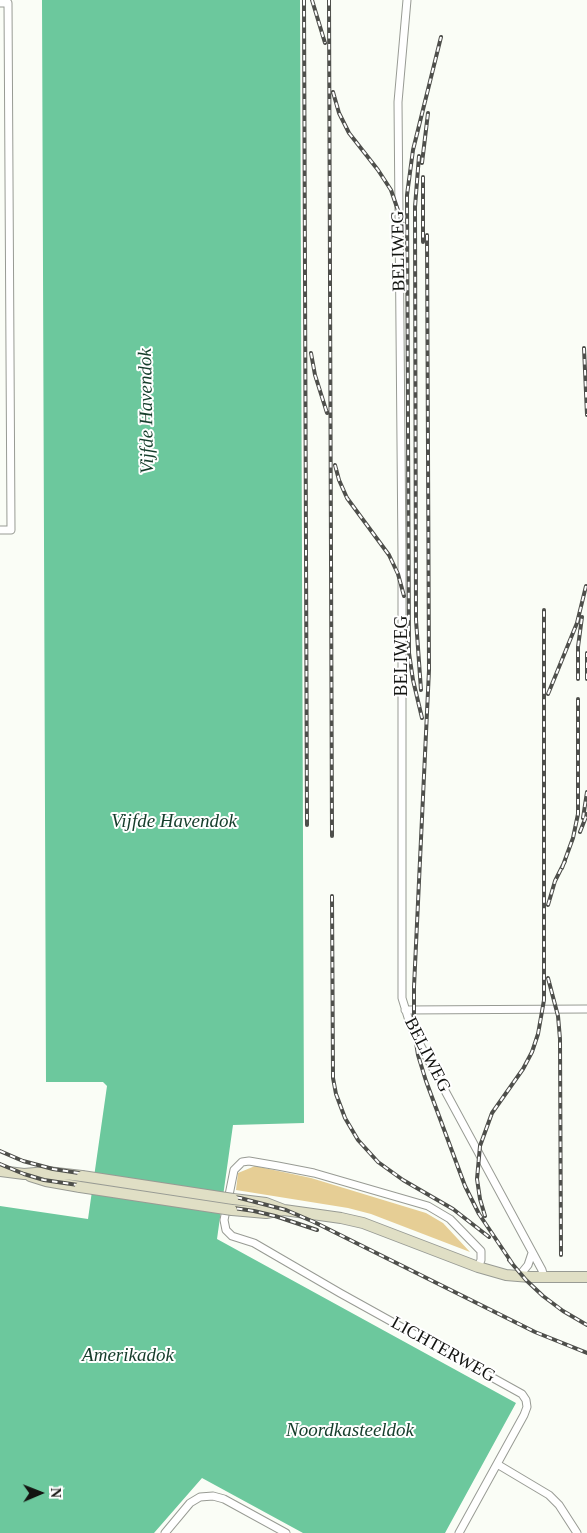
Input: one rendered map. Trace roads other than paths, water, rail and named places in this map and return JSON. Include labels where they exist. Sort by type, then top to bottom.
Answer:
[{"type":"main road","points":[[0,1171],[24,1174],[46,1181],[80,1187],[232,1210],[266,1213],[284,1210]]},
{"type":"main road","points":[[24,1174],[48,1172],[82,1176],[266,1204],[284,1210],[363,1223],[500,1274],[587,1277]]},
{"type":"street","name":"BELIWEG","points":[[407,0],[398,102],[402,500],[402,988],[405,1010],[417,1039],[542,1270],[544,1277]]},
{"type":"street","points":[[0,3],[8,3],[10,520],[10,530],[0,530]]},
{"type":"street","points":[[405,1010],[587,1010]]},
{"type":"street","name":"LICHTERWEG","points":[[459,1533],[527,1407],[526,1400],[522,1394],[254,1243],[232,1236],[226,1230],[224,1220],[234,1170],[242,1162],[255,1162],[314,1173],[428,1206],[450,1220],[481,1251],[481,1260],[478,1267]]},
{"type":"street","points":[[519,1276],[528,1265],[532,1252]]},
{"type":"street","points":[[496,1464],[549,1495],[559,1505],[577,1533]]},
{"type":"street","points":[[165,1533],[190,1503],[200,1497],[207,1496],[224,1499],[286,1533]]},
{"type":"water","name":"Vijfde Havendok","points":[[42,0],[300,0],[304,1123],[233,1125],[217,1239],[516,1403],[445,1533],[303,1533],[202,1478],[154,1533],[0,1533],[0,1206],[88,1219],[107,1086],[103,1082],[46,1082]]},
{"type":"railway","points":[[304,0],[307,825]]},
{"type":"railway","points":[[312,0],[325,43]]},
{"type":"railway","points":[[329,0],[332,836]]},
{"type":"railway","points":[[422,718],[409,653],[407,195],[413,150],[441,37]]},
{"type":"railway","points":[[333,92],[339,113],[349,133],[391,190],[403,225]]},
{"type":"railway","points":[[422,163],[428,113]]},
{"type":"railway","points":[[419,156],[415,207],[416,620],[421,690]]},
{"type":"railway","points":[[423,177],[423,242]]},
{"type":"railway","points":[[427,235],[429,670],[414,987],[414,1030],[418,1055],[426,1081],[465,1186],[479,1214],[514,1266]]},
{"type":"railway","points":[[584,348],[587,415]]},
{"type":"railway","points":[[311,353],[315,375],[327,413]]},
{"type":"railway","points":[[335,465],[347,498],[389,555],[398,574],[404,596]]},
{"type":"railway","points":[[548,694],[577,623],[586,586]]},
{"type":"railway","points":[[485,1216],[477,1179],[480,1146],[492,1113],[523,1069],[532,1052],[538,1034],[544,1000],[544,610]]},
{"type":"railway","points":[[578,679],[578,647],[582,617]]},
{"type":"railway","points":[[587,653],[587,679]]},
{"type":"railway","points":[[562,868],[573,838],[578,814],[578,699]]},
{"type":"railway","points":[[583,818],[587,792]]},
{"type":"railway","points":[[580,832],[587,814]]},
{"type":"railway","points":[[548,905],[555,881],[565,861]]},
{"type":"railway","points":[[332,896],[333,1078],[336,1094],[345,1118],[358,1140],[378,1162],[403,1180],[453,1209],[489,1237]]},
{"type":"railway","points":[[548,978],[558,1016],[560,1039],[561,1255]]},
{"type":"railway","points":[[0,1151],[23,1161],[53,1169],[240,1198],[286,1210],[314,1222],[535,1332],[587,1353]]},
{"type":"railway","points":[[0,1164],[44,1180],[254,1211],[317,1230]]},
{"type":"railway","points":[[509,1260],[543,1296],[563,1311],[587,1325]]},
{"type":"water label","name":"Amerikadok","points":[[128,1356]]},
{"type":"water label","name":"Noordkasteeldok","points":[[350,1431]]}]
